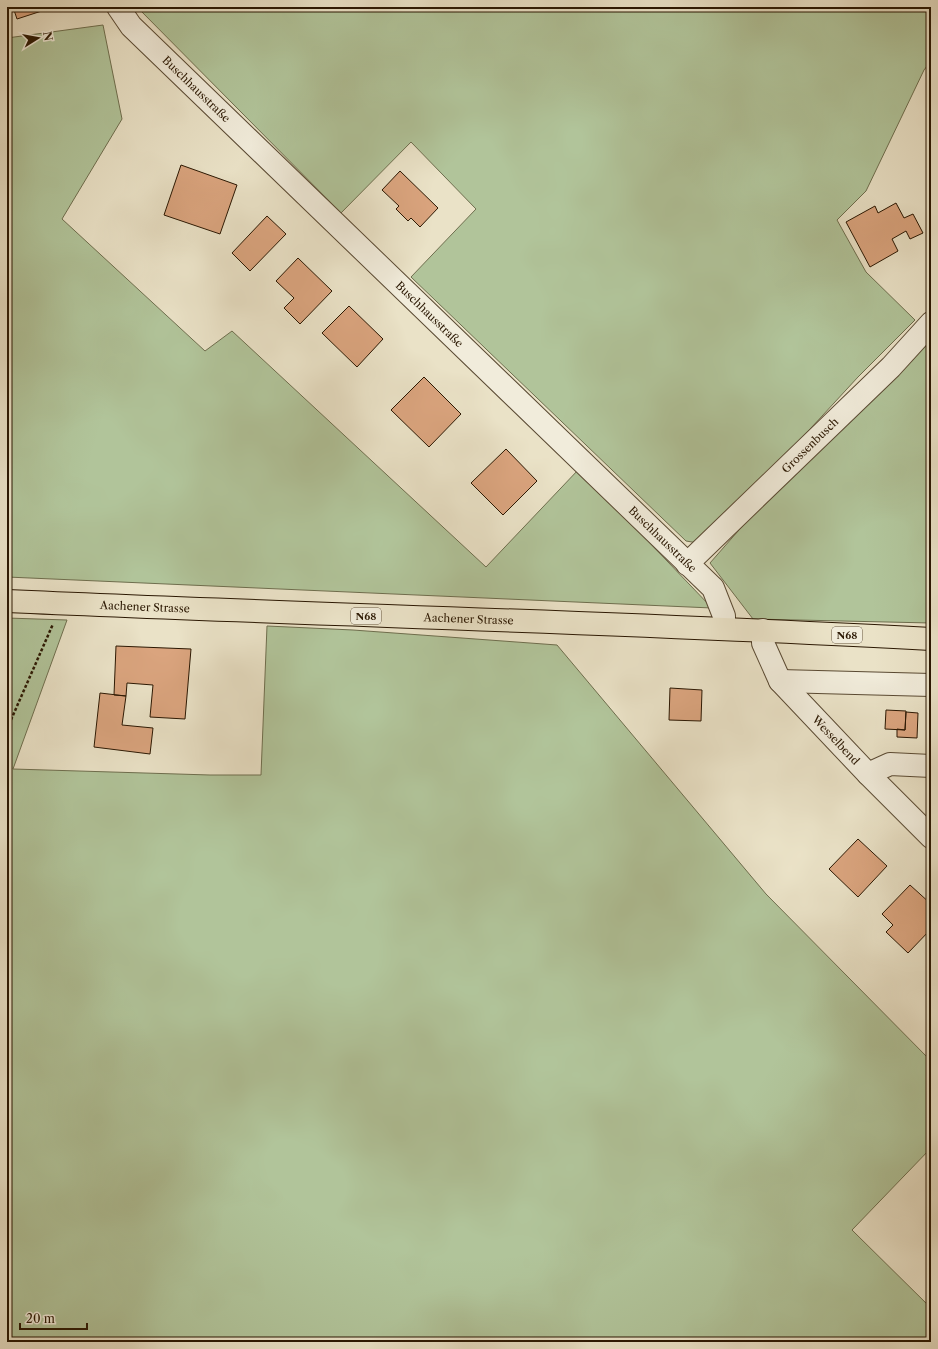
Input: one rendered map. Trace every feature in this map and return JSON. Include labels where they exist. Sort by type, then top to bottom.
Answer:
[{"type":"main road","name":"Aachener Strasse","points":[[7,602],[763,630],[931,639]]},
{"type":"street","name":"Buschhausstraße","points":[[118,7],[131,26],[686,564],[713,588],[724,616],[724,629]]},
{"type":"street","name":"Grossenbusch","points":[[686,564],[891,367],[931,324]]},
{"type":"street","name":"Wesselbend","points":[[763,630],[763,643],[780,681],[868,774],[931,837]]},
{"type":"street","points":[[780,681],[931,685]]},
{"type":"street","points":[[868,774],[890,764],[931,766]]},
{"type":"path","points":[[7,729],[62,604]]},
{"type":"green space","points":[[137,7],[931,7],[931,61],[924,70],[866,191],[837,220],[866,272],[915,320],[858,377],[704,544],[686,541],[411,277],[476,209],[411,142],[341,213]]},
{"type":"green space","points":[[103,25],[122,119],[62,219],[205,351],[232,331],[486,567],[579,469],[712,608],[7,577],[7,38]]},
{"type":"green space","points":[[931,313],[931,623],[753,619],[710,563]]},
{"type":"green space","points":[[7,618],[67,620],[13,769],[210,775],[261,775],[267,626],[353,630],[557,645],[766,894],[931,1061],[931,1148],[852,1230],[931,1308],[931,1342],[7,1342]]},
{"type":"building","points":[[13,7],[54,7],[17,19]]},
{"type":"building","points":[[181,165],[237,185],[220,234],[164,215]]},
{"type":"building","points":[[400,171],[438,208],[420,227],[411,218],[408,221],[396,209],[399,206],[382,190]]},
{"type":"building","points":[[896,203],[904,218],[913,214],[923,233],[910,239],[906,231],[892,239],[898,251],[870,267],[846,222],[875,206],[878,213]]},
{"type":"building","points":[[267,216],[286,234],[250,271],[232,253]]},
{"type":"building","points":[[298,258],[332,291],[300,324],[284,308],[294,298],[276,281]]},
{"type":"building","points":[[349,306],[383,339],[357,367],[322,333]]},
{"type":"building","points":[[424,377],[461,414],[429,447],[391,410]]},
{"type":"building","points":[[506,449],[537,481],[503,515],[471,483]]},
{"type":"building","points":[[116,646],[191,649],[185,719],[150,717],[153,685],[127,683],[126,696],[114,695]]},
{"type":"building","points":[[670,688],[702,690],[701,721],[669,720]]},
{"type":"building","points":[[100,693],[126,696],[122,725],[153,728],[150,754],[94,747]]},
{"type":"building","points":[[886,710],[906,711],[905,730],[885,729]]},
{"type":"building","points":[[906,712],[918,713],[917,738],[897,737],[897,729],[905,730]]},
{"type":"building","points":[[858,839],[887,866],[858,897],[829,869]]},
{"type":"building","points":[[910,885],[931,904],[931,929],[908,953],[886,932],[893,925],[882,914]]}]
